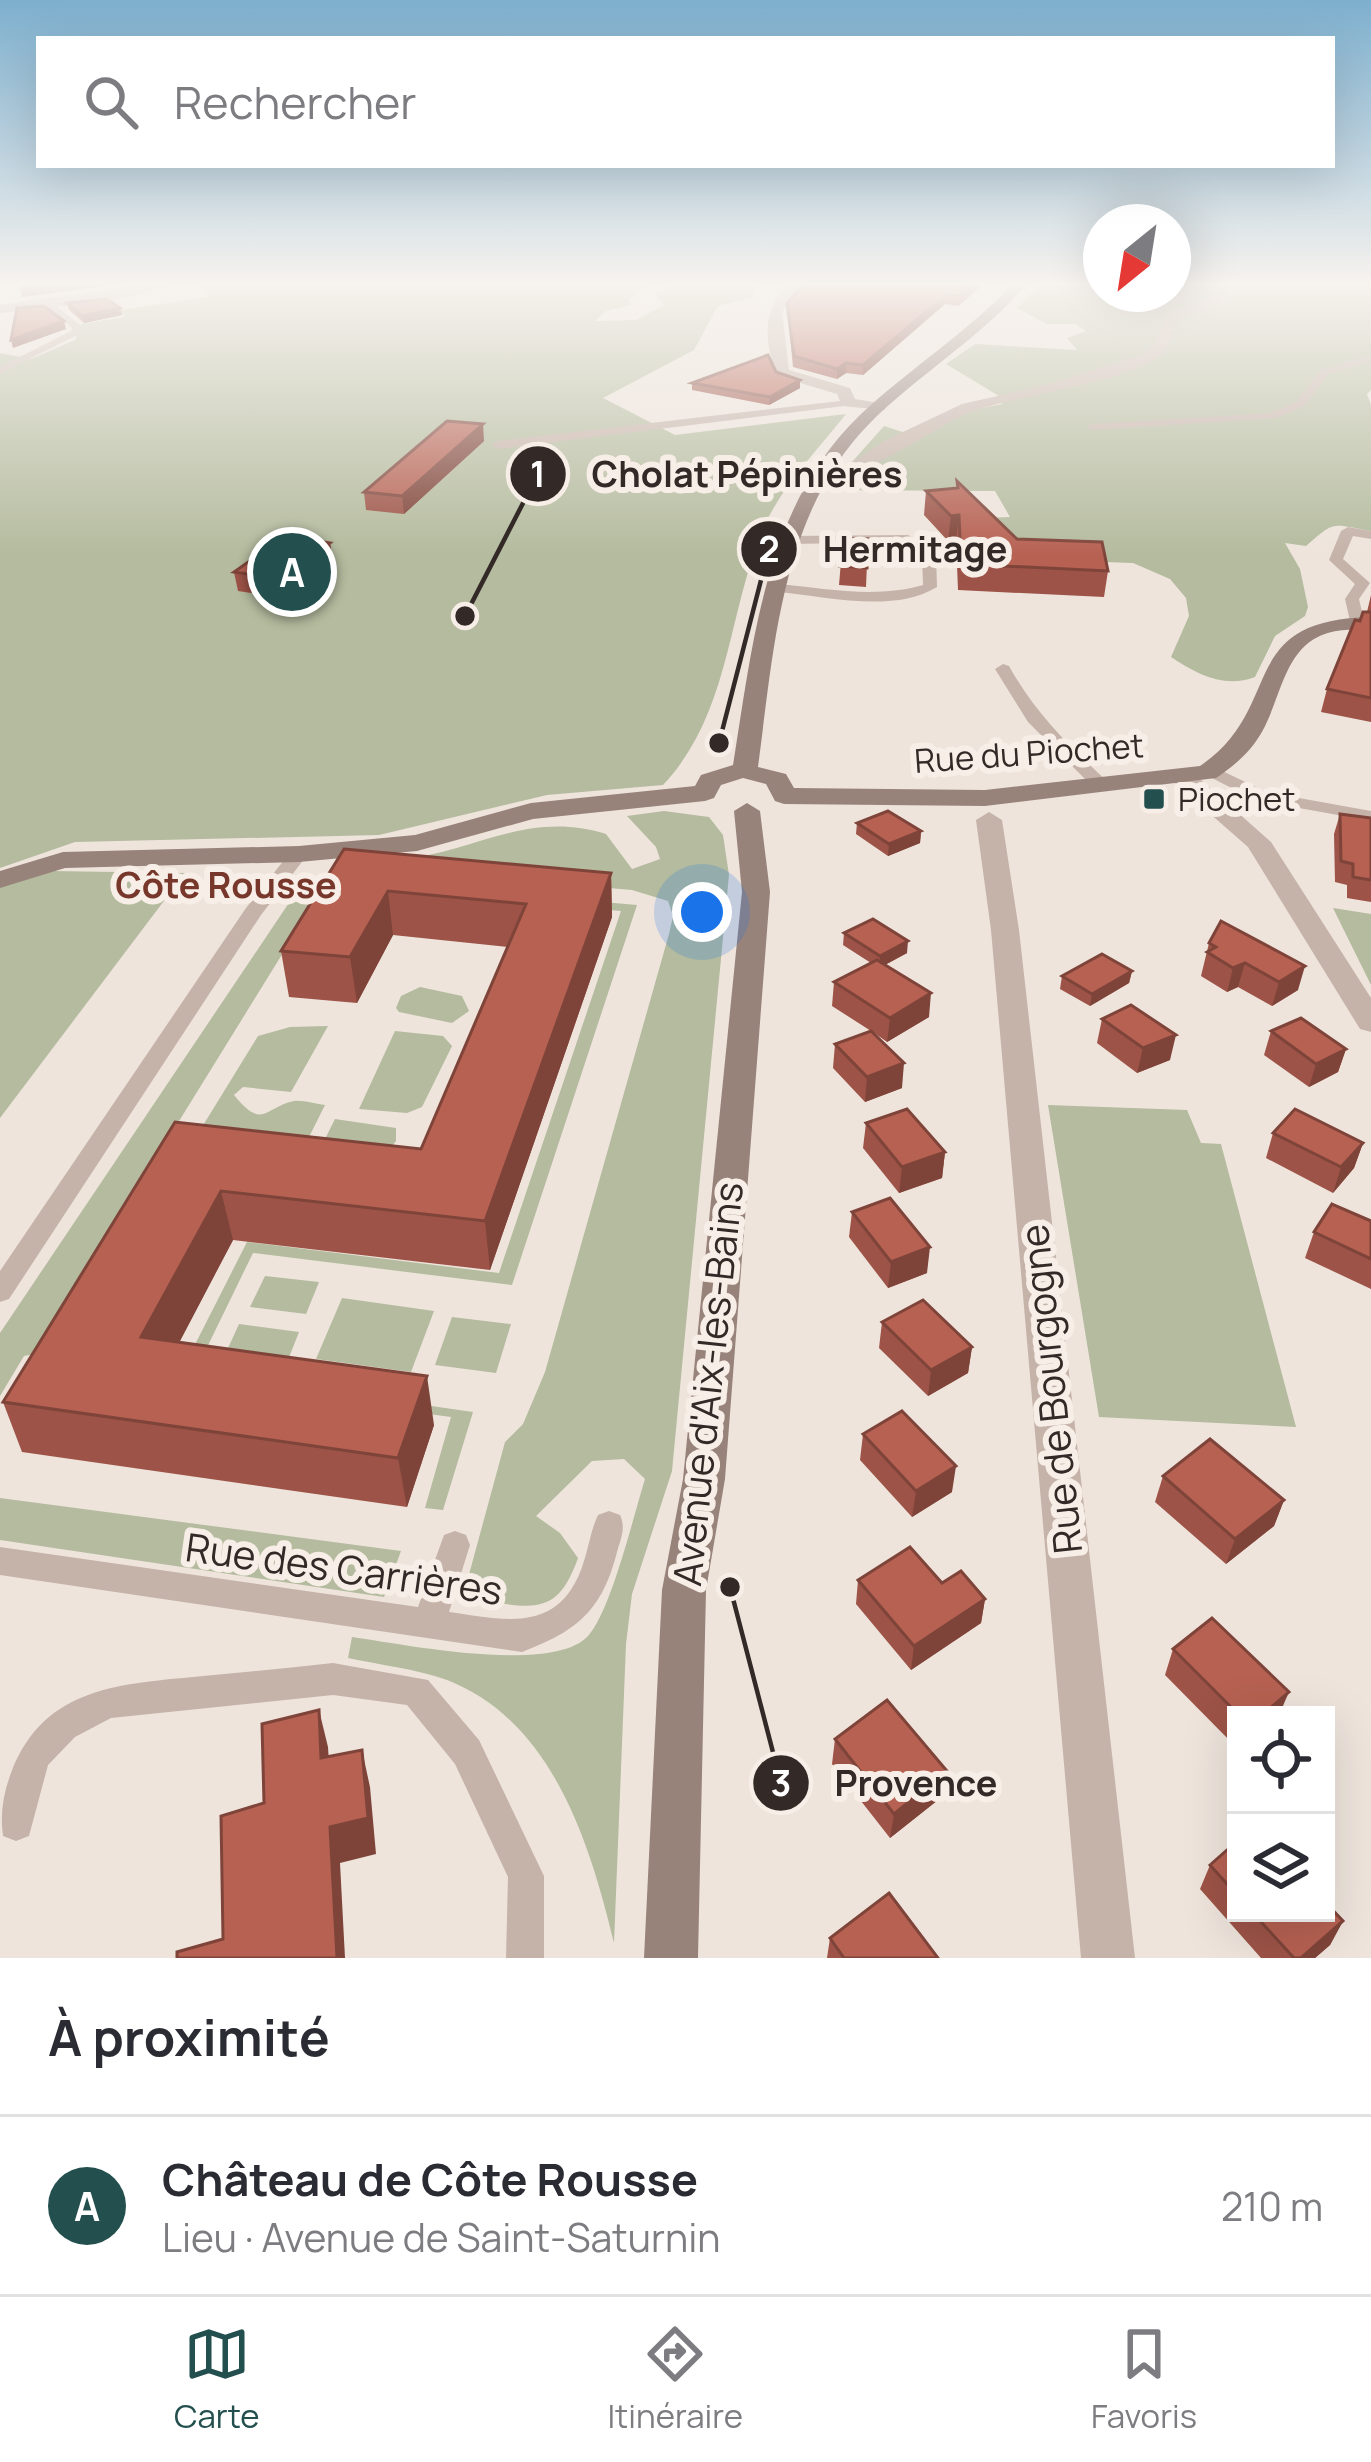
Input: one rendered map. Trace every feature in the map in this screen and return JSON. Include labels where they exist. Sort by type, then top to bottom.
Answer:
[{"type":"main road","points":[[745,770],[788,540],[817,480],[879,406],[917,373]]},
{"type":"main road","points":[[1198,775],[1238,752],[1300,634],[1322,625],[1364,622]]},
{"type":"main road","points":[[745,770],[777,779],[784,796],[776,805],[748,811],[716,805],[705,793],[718,775],[745,770]]},
{"type":"main road","name":"Rue du Piochet","points":[[784,796],[985,798],[1198,775]]},
{"type":"main road","points":[[0,880],[63,860],[299,854],[417,843],[531,811],[705,793]]},
{"type":"main road","name":"Avenue d'Aix-les-Bains","points":[[670,1958],[684,1590],[704,1479],[756,892],[748,811]]},
{"type":"street","points":[[783,373],[844,392],[848,403],[879,406]]},
{"type":"street","points":[[817,480],[842,477],[892,444],[968,406],[1099,373]]},
{"type":"street","name":"Rue du Piochet","points":[[1198,775],[1258,842],[1371,1022]]},
{"type":"street","name":"Rue de Bourgogne","points":[[988,820],[1005,930],[1108,1958]]},
{"type":"lane","points":[[1092,427],[1273,416],[1300,404],[1324,373]]},
{"type":"lane","points":[[498,445],[848,403]]},
{"type":"lane","points":[[1364,622],[1352,599],[1363,584],[1336,560],[1348,531],[1371,535]]},
{"type":"lane","points":[[788,540],[908,539]]},
{"type":"lane","points":[[777,588],[876,595],[918,592],[930,587],[929,555]]},
{"type":"lane","points":[[1004,669],[1039,722],[1102,787]]},
{"type":"lane","points":[[1198,775],[1261,796],[1371,816]]},
{"type":"lane","points":[[0,1292],[253,912],[299,854]]},
{"type":"lane","name":"Rue des Carrières","points":[[0,1561],[523,1637],[566,1620],[594,1588],[609,1524]]},
{"type":"lane","points":[[429,1623],[455,1545]]},
{"type":"lane","points":[[16,1822],[18,1801],[35,1754],[63,1725],[107,1702],[333,1679],[416,1691],[467,1752],[526,1876],[525,1958]]},
{"type":"green space","points":[[0,373],[650,373],[603,398],[675,435],[846,414],[767,519],[714,699],[684,758],[663,785],[547,795],[379,835],[75,842],[0,868]]},
{"type":"green space","points":[[962,373],[1371,373],[1367,394],[1371,405],[1371,531],[1335,526],[1306,546],[1285,543],[1300,569],[1308,607],[1305,616],[1275,636],[1255,677],[1232,681],[1201,674],[1171,657],[1189,616],[1186,598],[1170,579],[1133,563],[1047,560],[985,518],[1010,517],[995,491],[827,490],[884,426],[915,436],[972,410],[1002,404],[999,396]]},
{"type":"green space","points":[[664,811],[709,817],[723,835],[729,875],[672,1471],[632,1594],[626,1644],[614,1943],[579,1827],[540,1755],[514,1724],[484,1699],[447,1680],[348,1658],[352,1637],[476,1654],[543,1654],[570,1648],[588,1636],[605,1606],[645,1479],[624,1459],[592,1461],[536,1516],[560,1533],[578,1558],[552,1599],[529,1606],[480,1601],[467,1582],[505,1442],[523,1424],[545,1372],[669,934],[673,916],[668,901],[632,890],[506,879],[400,860],[527,829],[578,828],[606,834],[632,869],[660,859],[656,847],[627,816]]},
{"type":"green space","points":[[50,871],[185,873],[0,1118],[0,886]]},
{"type":"green space","points":[[307,876],[637,905],[512,1285],[253,1253],[195,1372],[473,1412],[443,1510],[425,1508],[451,1417],[177,1380],[247,1242],[499,1273],[621,911],[325,885],[35,1354],[24,1356],[0,1396],[0,1333]]},
{"type":"green space","points":[[1333,908],[1371,914],[1371,985]]},
{"type":"green space","points":[[420,987],[462,996],[469,1011],[452,1023],[399,1012],[401,996]]},
{"type":"green space","points":[[328,1026],[291,1092],[243,1087],[234,1095],[258,1114],[294,1101],[325,1105],[308,1139],[202,1127],[258,1036],[290,1027]]},
{"type":"green space","points":[[395,1031],[443,1036],[452,1046],[422,1107],[407,1113],[359,1109]]},
{"type":"green space","points":[[1048,1105],[1187,1110],[1201,1143],[1221,1144],[1296,1427],[1099,1417]]},
{"type":"green space","points":[[335,1119],[396,1128],[396,1141],[386,1153],[320,1149]]},
{"type":"green space","points":[[265,1276],[319,1282],[306,1314],[250,1307]]},
{"type":"green space","points":[[342,1298],[434,1311],[411,1372],[316,1359]]},
{"type":"green space","points":[[452,1317],[511,1324],[496,1373],[435,1365]]},
{"type":"green space","points":[[239,1324],[299,1332],[286,1365],[224,1357]]},
{"type":"green space","points":[[0,1498],[401,1551],[384,1597],[0,1540]]},
{"type":"building","points":[[718,373],[780,373],[800,380],[770,397],[692,383]]},
{"type":"building","points":[[447,421],[483,424],[402,496],[364,492]]},
{"type":"building","points":[[957,481],[1017,539],[1102,542],[1108,571],[961,564],[959,515],[951,516],[926,491],[958,488]]},
{"type":"building","points":[[285,536],[330,543],[280,579],[234,572]]},
{"type":"building","points":[[843,538],[868,539],[867,568],[840,566]]},
{"type":"building","points":[[1363,612],[1371,612],[1371,698],[1327,689],[1355,620],[1360,621]]},
{"type":"building","points":[[888,811],[921,831],[889,844],[857,823]]},
{"type":"building","points":[[1340,814],[1371,818],[1371,880],[1353,877],[1353,864],[1341,861]]},
{"type":"building","points":[[344,849],[611,873],[485,1221],[221,1191],[141,1337],[427,1376],[398,1458],[3,1402],[175,1122],[421,1149],[526,904],[388,891],[350,957],[281,951]]},
{"type":"building","points":[[873,919],[908,941],[880,956],[844,933]]},
{"type":"building","points":[[1221,921],[1305,966],[1279,982],[1245,963],[1233,968],[1207,952],[1216,947],[1209,943]]},
{"type":"building","points":[[1102,954],[1132,971],[1092,994],[1062,976]]},
{"type":"building","points":[[877,960],[931,993],[890,1018],[834,982]]},
{"type":"building","points":[[1131,1005],[1176,1035],[1143,1048],[1102,1019]]},
{"type":"building","points":[[1301,1018],[1346,1049],[1316,1064],[1271,1031]]},
{"type":"building","points":[[871,1031],[904,1063],[867,1077],[835,1044]]},
{"type":"building","points":[[907,1109],[945,1152],[902,1167],[866,1123]]},
{"type":"building","points":[[1295,1109],[1363,1143],[1341,1167],[1273,1133]]},
{"type":"building","points":[[890,1198],[930,1247],[891,1262],[852,1212]]},
{"type":"building","points":[[1332,1204],[1371,1221],[1371,1259],[1314,1232]]},
{"type":"building","points":[[923,1300],[972,1347],[931,1370],[882,1322]]},
{"type":"building","points":[[902,1411],[956,1466],[916,1491],[863,1434]]},
{"type":"building","points":[[1210,1439],[1284,1500],[1235,1539],[1163,1476]]},
{"type":"building","points":[[910,1547],[942,1583],[961,1571],[985,1599],[914,1646],[858,1580]]},
{"type":"building","points":[[1212,1618],[1289,1692],[1273,1706],[1230,1706],[1173,1649]]},
{"type":"building","points":[[887,1700],[947,1771],[894,1814],[835,1739]]},
{"type":"building","points":[[319,1710],[321,1758],[362,1750],[368,1818],[330,1827],[337,1958],[177,1958],[177,1952],[223,1939],[221,1816],[264,1803],[262,1724]]},
{"type":"building","points":[[1227,1850],[1227,1884],[1210,1865]]},
{"type":"building","points":[[889,1893],[938,1958],[844,1958],[830,1938]]},
{"type":"building","points":[[1335,1913],[1343,1921],[1301,1958],[1294,1958],[1261,1922],[1335,1922]]},
{"type":"place","name":"Château de Côte Rousse","points":[[292,572]]},
{"type":"place","name":"Cholat Pépinières","points":[[465,616]]},
{"type":"place","name":"Hermitage","points":[[719,743]]},
{"type":"place","name":"Piochet","points":[[1154,799]]},
{"type":"place","name":"Provence","points":[[730,1587]]},
{"type":"district","name":"Côte Rousse","points":[[226,885]]}]
